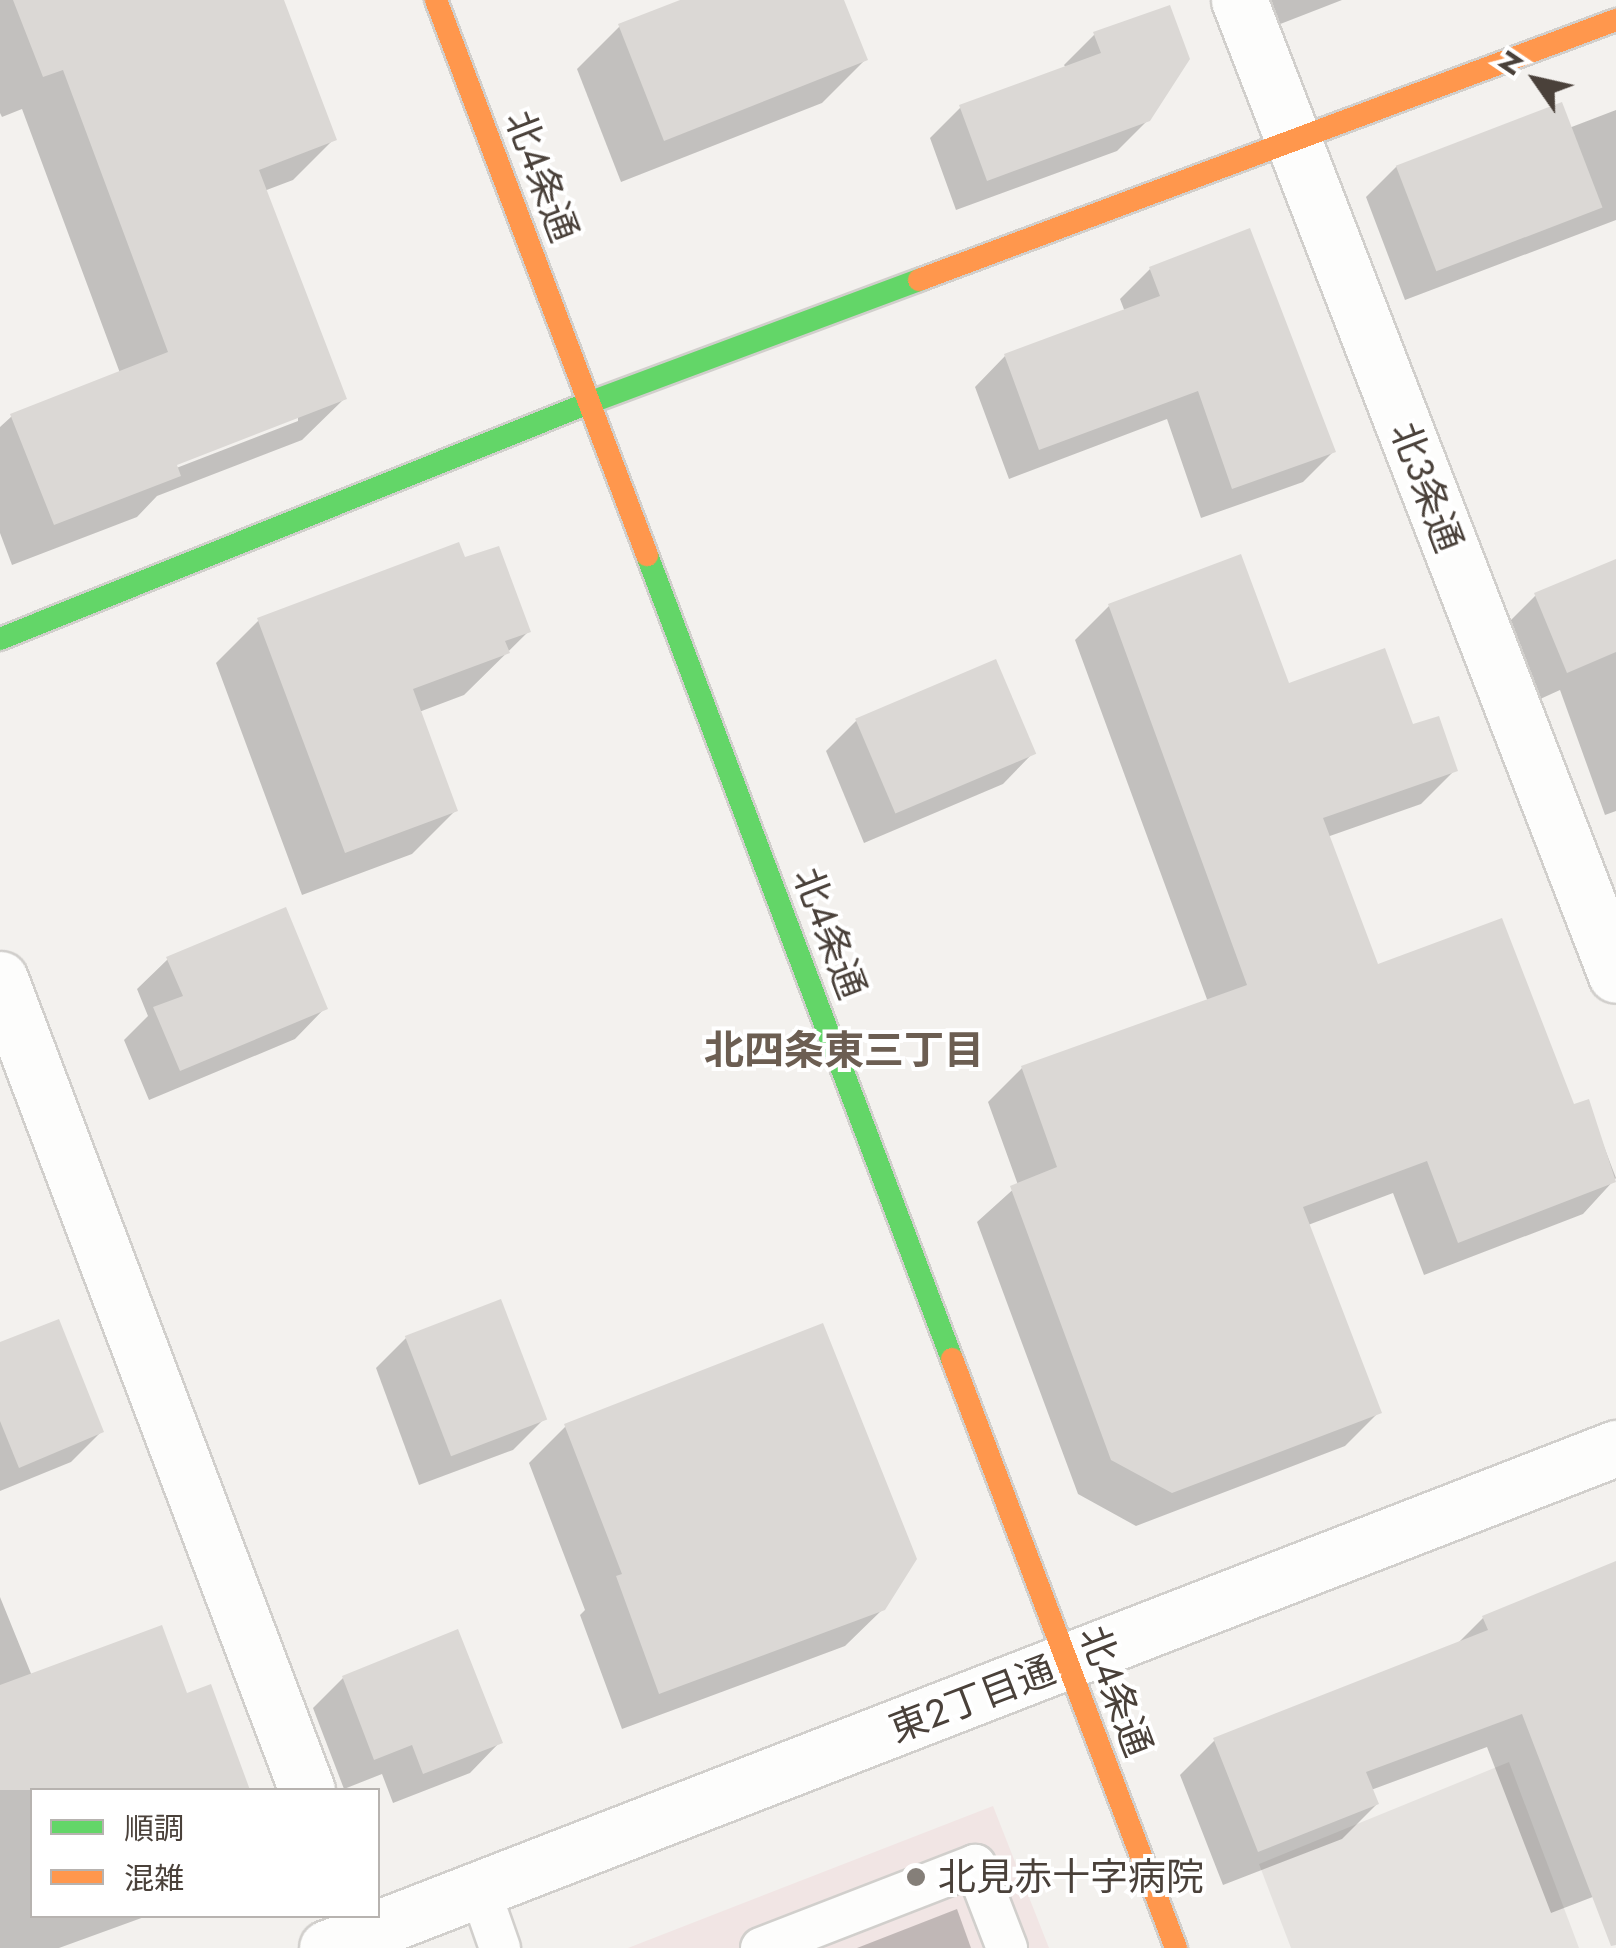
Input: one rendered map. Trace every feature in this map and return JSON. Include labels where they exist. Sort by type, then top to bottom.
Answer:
[{"type":"street","name":"北4条通","points":[[436,0],[592,402],[1176,1948]]},
{"type":"street","name":"北3条通","points":[[1239,0],[1616,975]]},
{"type":"street","points":[[0,639],[592,402],[1616,20]]},
{"type":"street","points":[[0,979],[306,1788]]},
{"type":"street","name":"東2丁目通","points":[[348,1933],[479,1888],[1616,1448]]},
{"type":"lane","points":[[761,1948],[975,1865],[1006,1948]]},
{"type":"lane","points":[[479,1888],[500,1948]]},
{"type":"shaded area","points":[[1509,1762],[1579,1948],[1291,1948],[1259,1864]]},
{"type":"shaded area","name":"北見赤十字病院","points":[[993,1806],[1049,1948],[628,1948]]},
{"type":"building","points":[[13,0],[284,0],[337,140],[259,170],[347,399],[177,465],[181,476],[54,525],[10,414],[168,352],[63,70],[43,77]]},
{"type":"building","points":[[680,0],[844,0],[868,60],[664,141],[618,24]]},
{"type":"building","points":[[1170,5],[1190,59],[1150,121],[987,181],[959,105],[1101,53],[1093,32]]},
{"type":"building","points":[[1562,102],[1602,207],[1436,271],[1396,166]]},
{"type":"building","points":[[1250,228],[1336,452],[1232,489],[1198,391],[1039,450],[1004,354],[1160,296],[1149,267]]},
{"type":"building","points":[[459,542],[465,557],[499,546],[531,632],[505,641],[510,653],[413,689],[458,811],[345,853],[257,618]]},
{"type":"building","points":[[1241,554],[1289,683],[1385,648],[1413,724],[1439,716],[1458,771],[1323,818],[1378,964],[1502,918],[1574,1104],[1589,1099],[1616,1182],[1458,1243],[1427,1161],[1303,1207],[1382,1413],[1172,1493],[1111,1460],[1010,1186],[1057,1167],[1021,1066],[1247,985],[1108,604]]},
{"type":"building","points":[[1616,559],[1616,652],[1567,673],[1534,593]]},
{"type":"building","points":[[996,659],[1036,754],[895,814],[855,719]]},
{"type":"building","points":[[286,907],[328,1009],[180,1071],[153,1007],[183,996],[166,957]]},
{"type":"building","points":[[501,1299],[547,1419],[451,1456],[405,1336]]},
{"type":"building","points":[[59,1319],[104,1432],[19,1468],[0,1421],[0,1342]]},
{"type":"building","points":[[823,1323],[917,1559],[885,1610],[659,1694],[616,1576],[622,1574],[564,1424]]},
{"type":"building","points":[[1616,1561],[1616,1945],[1611,1946],[1522,1714],[1366,1772],[1379,1804],[1258,1852],[1213,1738],[1488,1630],[1482,1616]]},
{"type":"building","points":[[162,1625],[187,1693],[211,1684],[249,1788],[0,1790],[0,1685]]},
{"type":"building","points":[[458,1629],[503,1743],[423,1774],[412,1745],[374,1760],[342,1676]]},
{"type":"traffic: fast","points":[[0,639],[591,402],[919,280]]},
{"type":"traffic: fast","points":[[647,555],[952,1359]]},
{"type":"traffic: slow","points":[[436,0],[647,555]]},
{"type":"traffic: slow","points":[[919,280],[1616,20]]},
{"type":"traffic: slow","points":[[952,1359],[1176,1948]]},
{"type":"place","name":"北見赤十字病院","points":[[916,1877]]},
{"type":"district","name":"北四条東三丁目","points":[[844,1050]]}]
